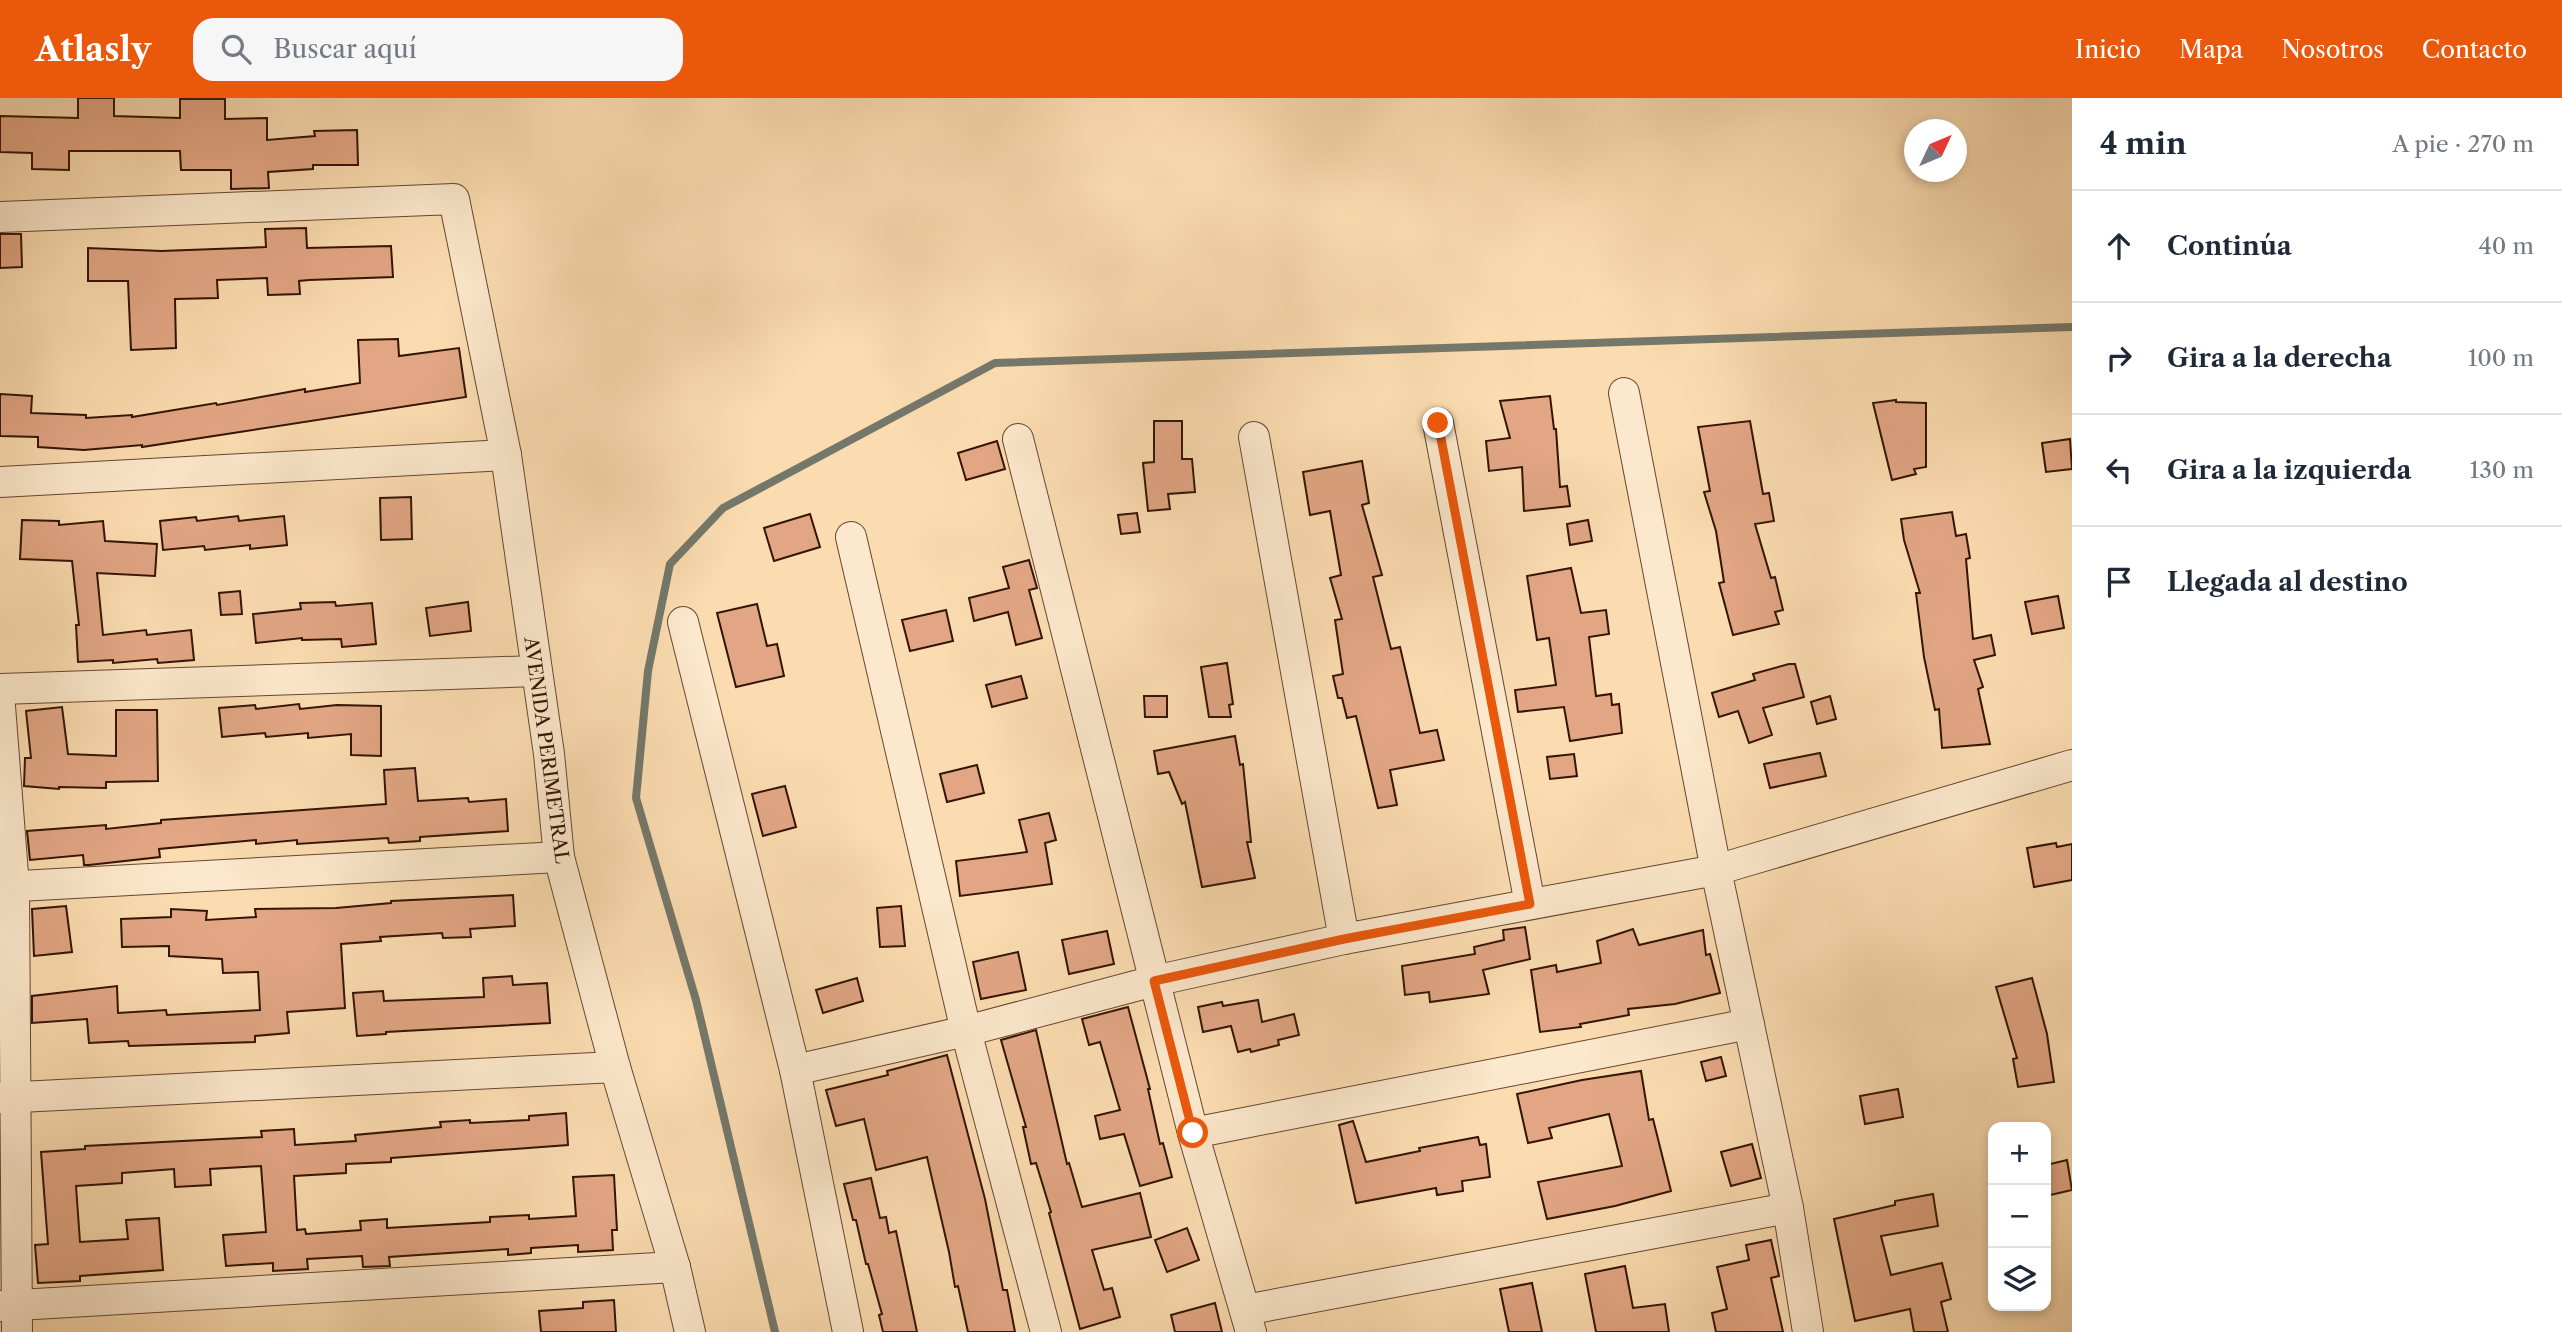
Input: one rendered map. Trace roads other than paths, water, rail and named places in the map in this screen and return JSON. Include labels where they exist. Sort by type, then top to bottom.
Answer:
[{"type":"street","name":"AVENIDA PERIMETRAL","points":[[0,218],[454,199],[506,455],[549,754],[559,857],[615,1067],[675,1268],[690,1332]]},
{"type":"street","points":[[1623,393],[1716,870],[1788,1208],[1808,1332]]},
{"type":"street","points":[[1438,423],[1530,904]]},
{"type":"street","points":[[1254,437],[1344,939]]},
{"type":"street","points":[[1018,439],[1193,1133],[1248,1321],[1788,1208]]},
{"type":"street","points":[[0,482],[506,455]]},
{"type":"street","points":[[851,537],[966,1031],[1046,1332]]},
{"type":"street","points":[[684,622],[795,1070],[848,1332]]},
{"type":"street","points":[[0,689],[537,671]]},
{"type":"street","points":[[0,706],[7,887],[11,1315],[675,1268]]},
{"type":"street","points":[[795,1070],[966,1031],[1154,981],[1344,939],[1716,870],[2072,765]]},
{"type":"street","points":[[7,887],[559,857]]},
{"type":"street","points":[[1193,1133],[1749,1024]]},
{"type":"street","points":[[8,1098],[615,1067]]},
{"type":"waterway","points":[[775,1332],[696,1000],[636,798],[648,671],[670,564],[723,508],[995,363],[2072,327]]}]
